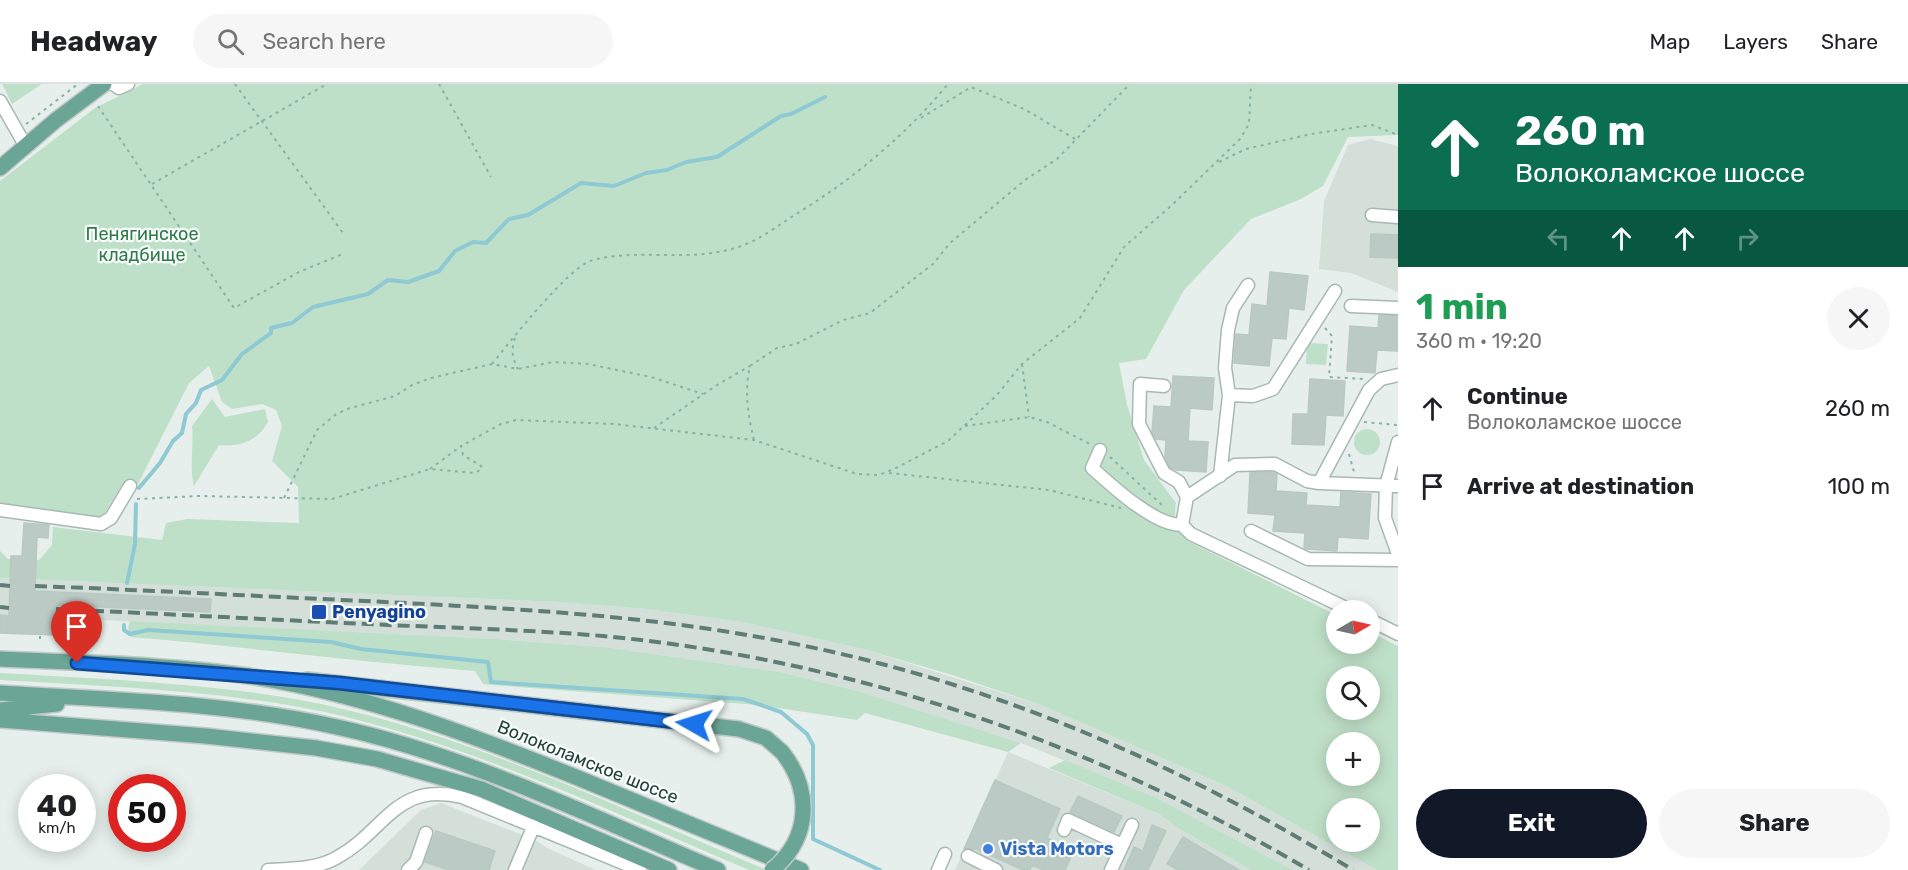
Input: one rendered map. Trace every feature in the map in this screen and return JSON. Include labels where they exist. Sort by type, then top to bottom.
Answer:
[{"type":"main road","points":[[0,168],[25,145],[104,84]]},
{"type":"main road","name":"Волоколамское шоссе","points":[[0,658],[152,667],[250,676],[343,696],[443,726],[525,755],[801,870]]},
{"type":"main road","points":[[250,676],[339,683],[739,729],[766,738],[794,766],[800,781],[804,814],[794,845],[772,870]]},
{"type":"main road","points":[[0,693],[110,700],[283,716],[387,739],[546,797],[718,870]]},
{"type":"main road","points":[[0,710],[110,700]]},
{"type":"main road","points":[[0,720],[206,736],[316,748],[377,759],[481,789],[669,870]]},
{"type":"street","points":[[113,84],[119,88],[128,84]]},
{"type":"street","points":[[0,101],[25,145]]},
{"type":"street","points":[[1372,215],[1398,217]]},
{"type":"street","points":[[1220,476],[1228,395],[1225,351],[1228,330],[1233,308],[1248,285]]},
{"type":"street","points":[[1228,395],[1253,396],[1273,389],[1335,291]]},
{"type":"street","points":[[1351,306],[1398,308]]},
{"type":"street","points":[[1319,483],[1369,390],[1380,380],[1398,375]]},
{"type":"street","points":[[1164,386],[1140,384],[1139,424],[1164,474],[1179,482],[1187,497],[1187,530]]},
{"type":"street","points":[[1398,442],[1385,518],[1398,554]]},
{"type":"street","points":[[1100,450],[1092,468],[1153,515],[1330,600]]},
{"type":"street","points":[[1187,497],[1235,465],[1243,463],[1275,464],[1307,481],[1319,483],[1392,486]]},
{"type":"street","points":[[0,510],[101,524],[111,518],[130,486]]},
{"type":"street","points":[[1251,531],[1308,559],[1398,560]]},
{"type":"street","points":[[1380,625],[1398,633]]},
{"type":"street","points":[[268,870],[308,866],[334,859],[357,845],[384,818],[412,797],[446,793],[534,825],[636,869]]},
{"type":"street","points":[[1064,830],[1068,820],[1122,845]]},
{"type":"street","points":[[515,870],[534,825]]},
{"type":"street","points":[[1111,870],[1132,825]]},
{"type":"street","points":[[408,870],[416,862],[426,833]]},
{"type":"street","points":[[673,851],[698,870]]},
{"type":"street","points":[[938,870],[945,854]]},
{"type":"street","points":[[968,856],[996,870]]},
{"type":"path","points":[[16,132],[78,84]]},
{"type":"path","points":[[235,84],[343,232]]},
{"type":"path","points":[[152,184],[327,84]]},
{"type":"path","points":[[439,84],[491,177]]},
{"type":"path","points":[[919,120],[948,84]]},
{"type":"path","points":[[654,428],[777,348],[796,344],[843,320],[870,313],[933,264],[950,243],[1025,180],[1057,159],[1130,84]]},
{"type":"path","points":[[122,500],[199,496],[320,500],[343,497],[430,469],[461,446],[501,424],[516,420],[654,428],[754,440],[857,474],[871,476],[887,472],[948,441],[997,395],[1022,364],[1080,318],[1124,247],[1240,139],[1249,124],[1251,84]]},
{"type":"path","points":[[492,364],[568,278],[591,260],[704,254],[737,248],[760,237],[834,191],[919,120],[971,87],[1024,109],[1077,140]]},
{"type":"path","points":[[92,104],[98,106],[234,308],[299,272],[345,254]]},
{"type":"path","points":[[1216,163],[1246,149],[1311,134],[1371,125],[1398,135]]},
{"type":"path","points":[[1318,319],[1332,336],[1329,377],[1380,380]]},
{"type":"path","points":[[516,335],[512,347],[513,360],[518,369]]},
{"type":"path","points":[[284,498],[317,430],[335,415],[347,409],[395,396],[412,385],[431,378],[492,364],[518,369],[553,362],[588,364],[651,377],[703,394]]},
{"type":"path","points":[[1022,364],[1029,417]]},
{"type":"path","points":[[750,366],[747,380],[747,411],[754,440]]},
{"type":"path","points":[[965,426],[1029,417],[1070,432],[1100,450],[1187,530]]},
{"type":"path","points":[[1352,421],[1398,425]]},
{"type":"path","points":[[1344,437],[1358,485]]},
{"type":"path","points":[[430,469],[479,472],[482,466],[464,455],[461,446]]},
{"type":"path","points":[[887,472],[1049,490],[1124,509]]},
{"type":"shaded area","points":[[1370,139],[1398,146],[1398,292],[1351,273],[1319,269],[1324,201],[1348,145]]},
{"type":"shaded area","points":[[0,578],[559,602],[645,609],[742,622],[863,649],[1041,705],[1226,786],[1326,842],[1326,852],[1345,852],[1377,870],[1293,870],[1155,797],[1021,743],[858,691],[780,672],[604,647],[496,639],[0,615]]},
{"type":"shaded area","points":[[1008,752],[1159,814],[1181,830],[1251,870],[955,870]]},
{"type":"shaded area","points":[[441,803],[535,840],[549,849],[596,870],[359,870],[421,810]]},
{"type":"green space","points":[[2,84],[42,84],[12,104]]},
{"type":"green space","name":"Пенягинское кладбище","points":[[143,84],[1398,84],[1398,135],[1348,137],[1323,186],[1301,199],[1251,219],[1184,290],[1146,359],[1119,363],[1127,405],[1144,460],[1176,503],[1177,523],[1188,541],[1326,610],[1326,654],[1380,654],[1380,637],[1398,646],[1398,870],[1377,870],[1345,852],[1380,852],[1380,798],[1326,798],[1326,842],[1226,786],[1041,705],[952,675],[863,649],[742,622],[645,609],[559,602],[0,578],[0,551],[8,559],[39,560],[52,545],[53,527],[162,540],[166,523],[187,519],[299,523],[298,487],[272,461],[282,426],[276,410],[262,404],[232,409],[222,402],[209,366],[189,383],[137,486],[122,485],[101,519],[0,503],[0,181],[95,108]]},
{"type":"green space","points":[[1307,343],[1328,344],[1326,365],[1306,364]]},
{"type":"green space","points":[[212,399],[225,417],[265,409],[268,422],[259,434],[247,442],[219,445],[194,486],[192,426]]},
{"type":"green space","points":[[1367,429],[1376,433],[1380,442],[1376,451],[1367,455],[1358,451],[1354,442],[1358,433]]},
{"type":"green space","points":[[130,621],[496,639],[604,647],[780,672],[858,691],[1021,743],[1008,752],[865,713],[857,720],[759,705],[492,685],[483,684],[475,671],[131,637],[128,628]]},
{"type":"green space","points":[[0,673],[215,688],[301,700],[343,709],[452,741],[505,760],[767,870],[749,870],[498,765],[395,730],[342,716],[258,700],[215,695],[0,680]]},
{"type":"green space","points":[[1065,760],[1155,797],[1293,870],[1251,870],[1181,830],[1159,814],[1049,768]]},
{"type":"building","points":[[1371,234],[1398,235],[1398,258],[1370,257]]},
{"type":"building","points":[[1270,272],[1308,276],[1304,310],[1289,308],[1286,339],[1272,338],[1269,366],[1234,363],[1236,334],[1249,335],[1252,304],[1267,306]]},
{"type":"building","points":[[1379,315],[1398,316],[1398,351],[1377,350],[1375,373],[1347,371],[1350,326],[1378,328]]},
{"type":"building","points":[[1173,376],[1214,378],[1212,410],[1190,408],[1188,441],[1208,442],[1206,472],[1176,470],[1170,467],[1165,457],[1166,440],[1156,439],[1152,432],[1154,406],[1171,407]]},
{"type":"building","points":[[1310,379],[1345,381],[1343,416],[1326,415],[1324,445],[1292,444],[1293,414],[1308,414]]},
{"type":"building","points":[[1272,472],[1277,474],[1276,491],[1307,493],[1306,505],[1340,507],[1341,492],[1371,494],[1368,539],[1338,537],[1337,551],[1307,549],[1304,548],[1305,533],[1273,531],[1275,515],[1248,513],[1250,473]]},
{"type":"building","points":[[24,523],[49,525],[48,538],[37,537],[35,591],[211,599],[210,612],[57,605],[55,635],[0,633],[0,615],[9,616],[11,556],[22,556]]},
{"type":"building","points":[[995,780],[1060,809],[1047,838],[1074,850],[1065,870],[1043,870],[1032,865],[1030,870],[1023,870],[976,849],[964,849]]},
{"type":"building","points":[[1078,796],[1122,816],[1114,832],[1070,812]]},
{"type":"building","points":[[1152,825],[1166,831],[1148,870],[1124,870],[1134,847],[1143,851]]},
{"type":"building","points":[[436,831],[495,851],[489,870],[449,870],[425,862]]},
{"type":"building","points":[[1183,837],[1239,870],[1178,870],[1167,864]]},
{"type":"waterway","points":[[139,488],[160,463],[173,441],[182,433],[186,414],[196,403],[201,390],[222,380],[242,354],[271,333],[271,328],[292,323],[313,307],[368,294],[388,280],[408,282],[439,271],[455,251],[473,242],[486,243],[509,219],[528,215],[581,183],[614,186],[646,173],[667,170],[686,162],[717,157],[781,116],[791,114],[825,97]]},
{"type":"waterway","points":[[127,583],[135,544],[136,504]]},
{"type":"waterway","points":[[124,625],[124,630],[130,634],[148,630],[331,642],[361,649],[488,662],[491,682],[743,699],[781,712],[807,734],[813,745],[813,839],[880,870]]},
{"type":"railway","points":[[0,585],[10,586]]},
{"type":"railway","points":[[35,586],[570,613],[673,624],[775,640],[928,677],[1074,728],[1216,793],[1353,870]]},
{"type":"railway","points":[[0,607],[9,608]]},
{"type":"railway","points":[[56,609],[603,636],[696,647],[788,665],[879,687],[969,714],[1057,747],[1144,784],[1228,825],[1309,870]]},
{"type":"place","name":"Penyagino","points":[[319,612]]},
{"type":"place","name":"Vista Motors","points":[[988,849]]},
{"type":"route","points":[[77,663],[339,683],[694,724]]}]
